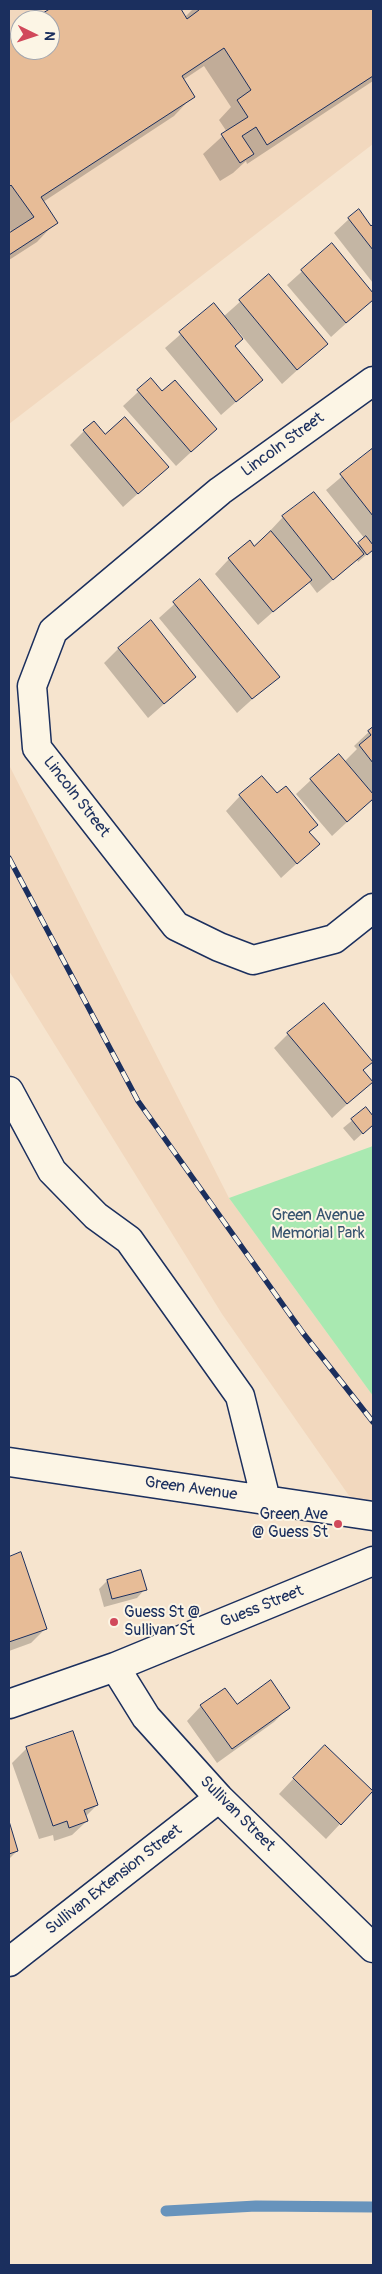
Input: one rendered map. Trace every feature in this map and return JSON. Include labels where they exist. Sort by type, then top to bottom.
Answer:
[{"type":"street","name":"Lincoln Street","points":[[373,381],[220,491],[53,631],[32,686],[37,748],[176,926],[219,947],[253,960],[334,939],[373,908]]},
{"type":"street","points":[[9,1091],[52,1171],[96,1216],[129,1240],[240,1396],[266,1500]]},
{"type":"street","name":"Green Avenue","points":[[9,1462],[373,1516]]},
{"type":"street","name":"Guess Street","points":[[9,1704],[115,1667],[373,1561]]},
{"type":"street","name":"Sullivan Street","points":[[115,1667],[146,1717],[219,1798],[373,1948]]},
{"type":"street","name":"Sullivan Extension Street","points":[[9,1962],[219,1798]]},
{"type":"shaded area","points":[[9,9],[373,9],[373,144],[9,424]]},
{"type":"shaded area","points":[[9,765],[229,1198],[373,1396],[373,1530],[222,1314],[9,971]]},
{"type":"green space","name":"Green Avenue Memorial Park","points":[[373,1146],[373,1396],[229,1198]]},
{"type":"building","points":[[181,9],[187,19],[198,9],[373,9],[373,76],[267,145],[256,127],[242,136],[254,154],[240,163],[221,134],[248,117],[237,100],[251,90],[224,48],[182,76],[195,97],[41,197],[58,223],[9,255],[9,233],[34,217],[11,185],[9,187],[9,35],[10,60],[60,60],[60,10],[48,10]]},
{"type":"building","points":[[359,209],[371,226],[373,224],[373,250],[348,218]]},
{"type":"building","points":[[332,243],[373,293],[373,300],[346,323],[301,270]]},
{"type":"building","points":[[269,274],[328,344],[297,370],[239,300]]},
{"type":"building","points":[[214,303],[243,339],[235,346],[263,380],[236,402],[179,332]]},
{"type":"building","points":[[151,378],[162,391],[175,380],[217,429],[191,452],[137,390]]},
{"type":"building","points":[[125,417],[169,467],[138,494],[83,430],[94,421],[105,434]]},
{"type":"building","points":[[372,449],[373,451],[373,516],[340,474]]},
{"type":"building","points":[[314,492],[364,554],[333,580],[282,516]]},
{"type":"building","points":[[271,531],[312,580],[273,612],[228,558],[250,540],[254,546]]},
{"type":"building","points":[[366,536],[373,545],[373,550],[367,555],[358,543]]},
{"type":"building","points":[[200,579],[280,677],[252,699],[173,602]]},
{"type":"building","points":[[151,620],[196,677],[164,704],[118,648]]},
{"type":"building","points":[[373,727],[373,763],[359,745],[371,735],[368,731]]},
{"type":"building","points":[[339,754],[373,794],[373,799],[347,822],[310,779]]},
{"type":"building","points":[[262,776],[277,793],[286,786],[318,825],[309,832],[320,844],[297,864],[239,795]]},
{"type":"building","points":[[324,1003],[373,1062],[363,1070],[373,1082],[347,1104],[287,1033]]},
{"type":"building","points":[[366,1107],[373,1116],[373,1125],[363,1134],[351,1119]]},
{"type":"building","points":[[21,1552],[47,1629],[9,1642],[9,1557]]},
{"type":"building","points":[[141,1570],[147,1590],[112,1599],[107,1580]]},
{"type":"building","points":[[271,1680],[290,1708],[232,1749],[200,1705],[225,1688],[237,1704]]},
{"type":"building","points":[[73,1731],[98,1805],[84,1810],[88,1821],[69,1828],[67,1821],[53,1826],[26,1747]]},
{"type":"building","points":[[325,1745],[373,1791],[341,1825],[293,1778]]},
{"type":"building","points":[[9,1821],[18,1851],[9,1854]]},
{"type":"waterway","points":[[166,2211],[256,2206],[373,2207]]},
{"type":"railway","points":[[9,858],[138,1101],[303,1333],[373,1422]]},
{"type":"place","name":"Green Ave @ Guess St","points":[[338,1524]]},
{"type":"place","name":"Guess St @ Sullivan St","points":[[114,1622]]}]
